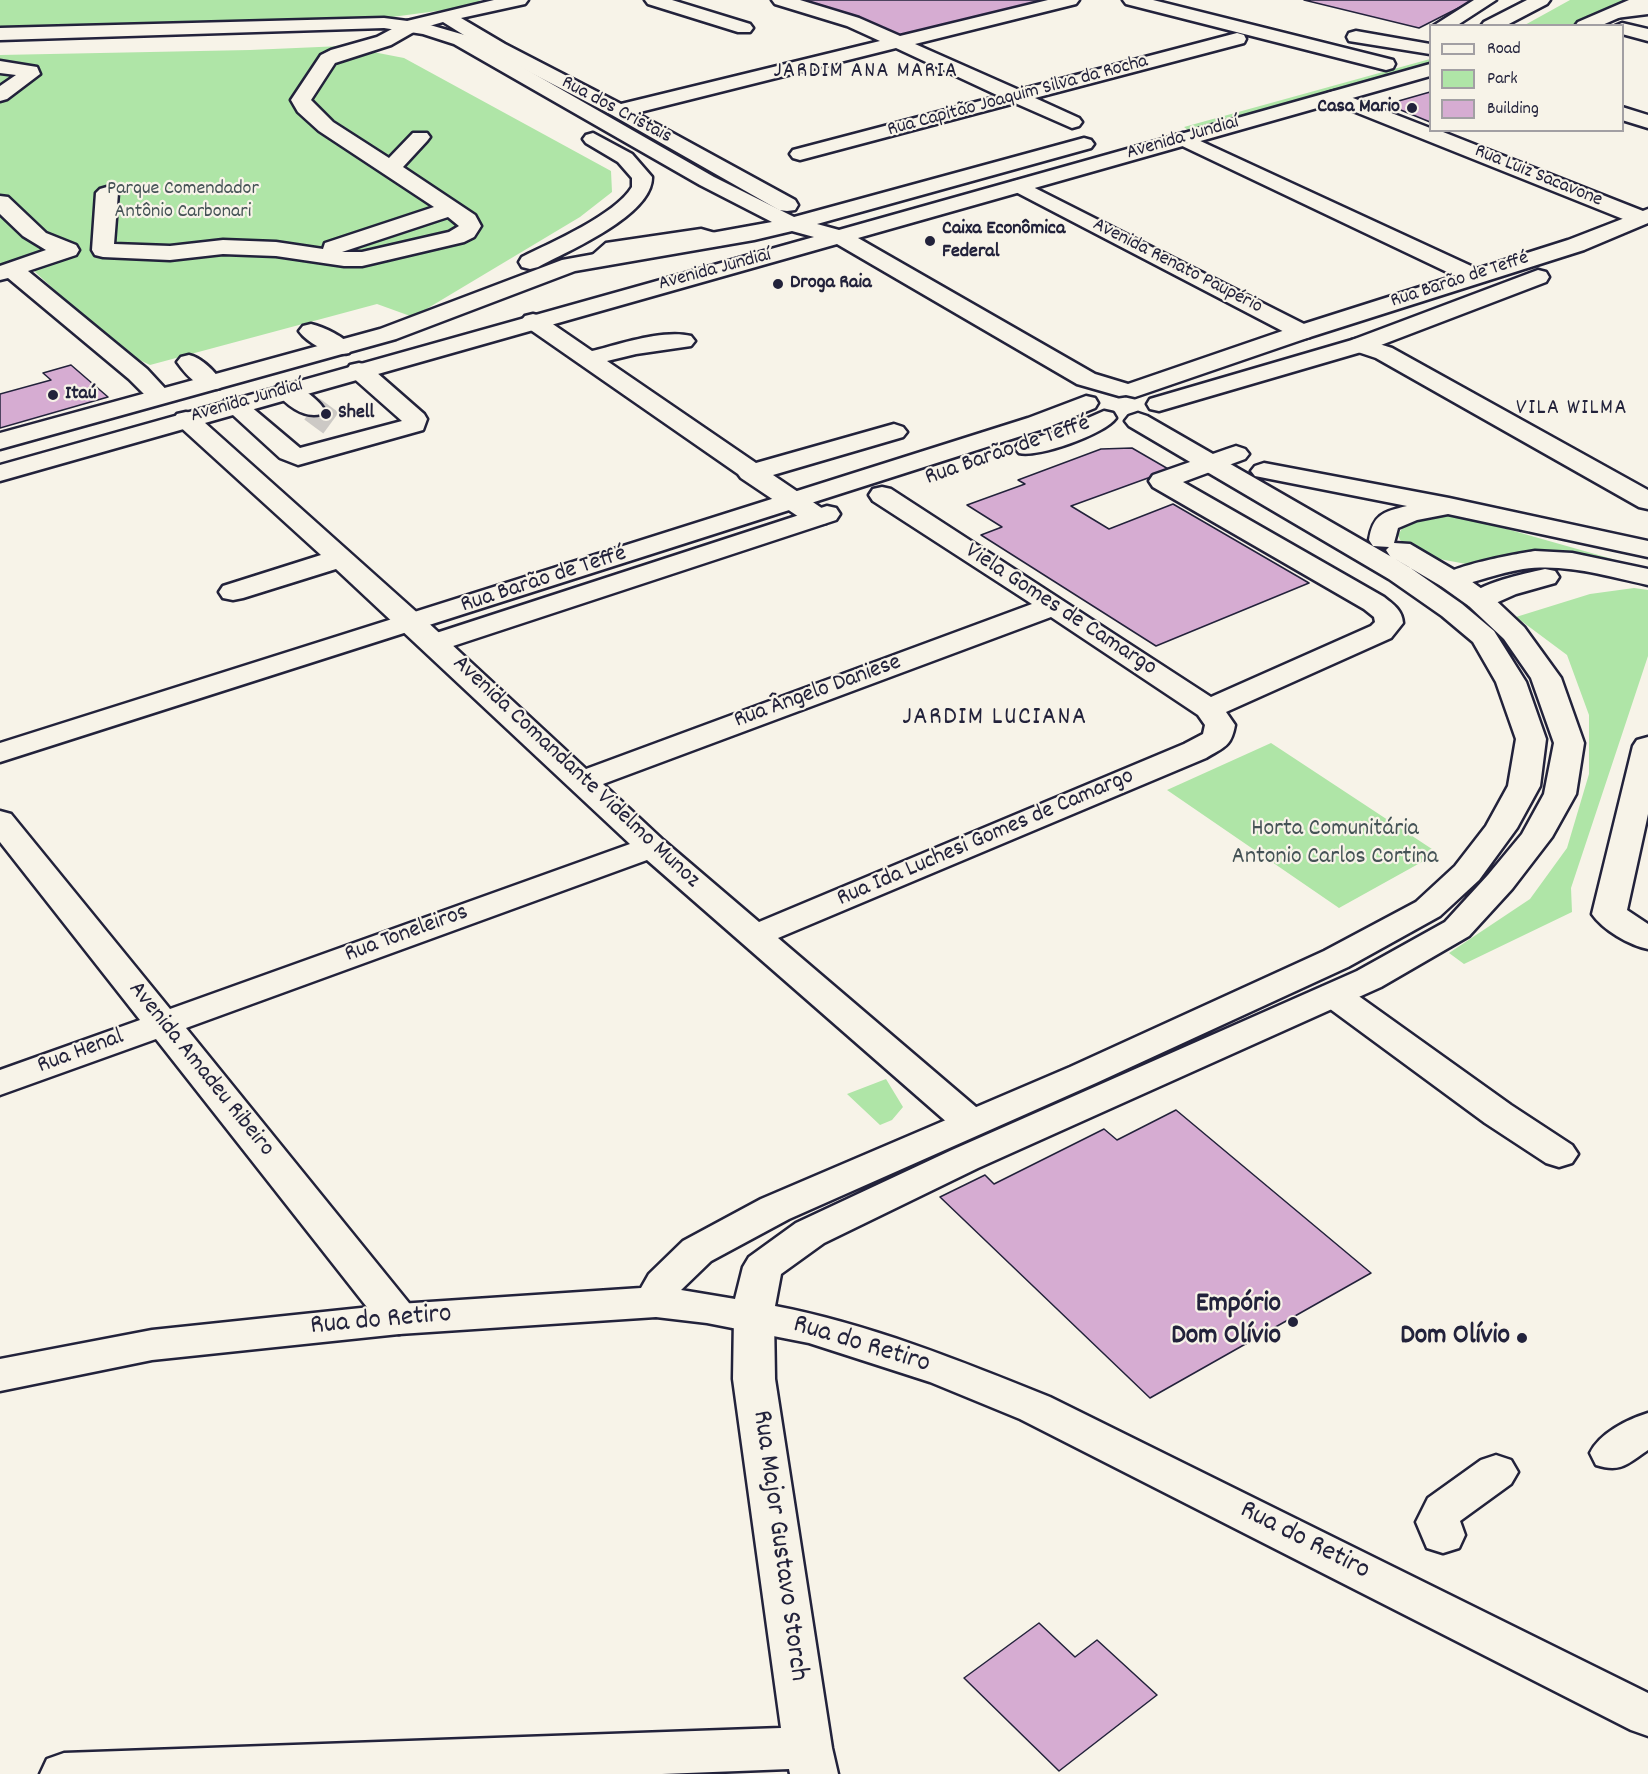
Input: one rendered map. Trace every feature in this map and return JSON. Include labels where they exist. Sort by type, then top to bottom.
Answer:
[{"type":"main road","points":[[0,202],[36,237],[50,246],[68,250],[170,254],[223,247],[276,249],[344,259],[362,259],[456,237],[466,232],[470,226],[467,220],[315,117],[302,105],[302,100],[328,59],[338,54],[384,41],[413,25],[519,0]]},
{"type":"main road","points":[[654,0],[744,28]]},
{"type":"main road","points":[[781,0],[853,22],[1072,122]]},
{"type":"main road","points":[[619,111],[1070,0]]},
{"type":"main road","points":[[1132,0],[1386,64]]},
{"type":"main road","points":[[1446,24],[1488,0]]},
{"type":"main road","points":[[1492,0],[1534,4]]},
{"type":"main road","points":[[1605,23],[1644,0]]},
{"type":"main road","points":[[1217,3],[1321,29]]},
{"type":"main road","points":[[1494,24],[1534,4]]},
{"type":"main road","points":[[1605,23],[1648,9]]},
{"type":"main road","name":"Rua dos Cristais","points":[[445,16],[498,48],[619,111],[731,175],[789,215]]},
{"type":"main road","points":[[0,34],[384,23],[413,25],[444,32],[707,182],[759,208],[789,215],[842,237],[1086,379],[1142,402],[1452,610],[1484,637],[1511,682],[1531,740],[1524,786],[1501,828],[1467,873],[1428,909],[1336,959],[1083,1075],[970,1122],[775,1209],[697,1251],[667,1278],[656,1302]]},
{"type":"main road","points":[[1624,28],[1648,35]]},
{"type":"main road","points":[[1340,34],[1429,50]]},
{"type":"main road","points":[[0,46],[342,38],[408,45]]},
{"type":"main road","name":"Rua Capitão Joaquim Silva da Rocha","points":[[800,154],[1237,39]]},
{"type":"main road","points":[[1342,75],[1429,51]]},
{"type":"main road","points":[[0,67],[22,69],[30,71],[30,74],[0,95]]},
{"type":"main road","name":"Avenida Jundiaí","points":[[0,473],[287,390],[1019,186],[1181,129],[1335,97],[1429,70]]},
{"type":"main road","name":"Rua Luiz Sacavone","points":[[1335,97],[1646,222]]},
{"type":"main road","points":[[1624,113],[1648,122]]},
{"type":"main road","points":[[1181,129],[1474,276],[1515,286]]},
{"type":"main road","points":[[428,320],[587,231],[630,204],[642,188],[642,177],[625,158],[581,133]]},
{"type":"main road","points":[[391,168],[420,137]]},
{"type":"main road","name":"Avenida Jundiaí","points":[[0,441],[341,348],[428,320],[570,265],[714,240],[789,215],[854,206],[1107,137]]},
{"type":"main road","points":[[707,182],[731,175]]},
{"type":"main road","name":"Avenida Renato Paupério","points":[[1019,186],[1302,332],[1384,353],[1648,501]]},
{"type":"main road","points":[[103,250],[107,193]]},
{"type":"main road","points":[[759,208],[793,212],[854,206]]},
{"type":"main road","name":"Rua Barão de Teffé","points":[[1142,402],[1360,345],[1600,253],[1646,222]]},
{"type":"main road","name":"Rua Barão de Teffé","points":[[1142,402],[1302,332],[1646,222]]},
{"type":"main road","points":[[818,243],[1121,421],[1142,402]]},
{"type":"main road","points":[[6,271],[68,250]]},
{"type":"main road","points":[[524,265],[512,280],[512,299],[520,311],[750,473],[817,517]]},
{"type":"main road","points":[[6,271],[138,374],[160,396]]},
{"type":"main road","points":[[311,331],[341,348]]},
{"type":"main road","points":[[588,359],[635,347],[683,340]]},
{"type":"main road","points":[[189,362],[211,383]]},
{"type":"main road","points":[[234,405],[289,453],[298,457],[414,425],[415,420],[359,370]]},
{"type":"main road","points":[[287,390],[356,442]]},
{"type":"main road","points":[[1093,406],[1100,391],[1142,402]]},
{"type":"main road","name":"Rua Barão de Teffé","points":[[423,633],[474,630],[1072,434],[1093,406]]},
{"type":"main road","name":"Rua Barão de Teffé","points":[[0,753],[423,633],[487,600],[1093,406]]},
{"type":"main road","name":"Avenida Comandante Videlmo Munoz","points":[[186,419],[423,633],[652,847],[970,1122]]},
{"type":"main road","points":[[212,441],[260,428]]},
{"type":"main road","points":[[750,473],[894,432]]},
{"type":"main road","points":[[1209,709],[1381,632],[1389,623],[1388,614],[1374,603],[1162,481],[1223,458]]},
{"type":"main road","name":"Rua Major Gustavo Storch","points":[[811,1761],[754,1379],[754,1317],[756,1293],[763,1267],[810,1233],[964,1159],[1370,979],[1457,929],[1500,882],[1536,837],[1560,794],[1569,743],[1546,678],[1514,633],[1479,600],[1451,580],[1264,471],[1223,458]]},
{"type":"main road","points":[[1264,471],[1449,506],[1648,549]]},
{"type":"main road","name":"Viela Gomes de Camargo","points":[[882,495],[1209,709]]},
{"type":"main road","points":[[1383,540],[1385,524],[1410,513],[1449,506]]},
{"type":"main road","points":[[233,592],[340,558]]},
{"type":"main road","points":[[1451,580],[1490,568],[1546,559],[1648,577]]},
{"type":"main road","points":[[1479,600],[1506,588],[1557,574],[1600,567]]},
{"type":"main road","points":[[474,630],[477,611],[487,600]]},
{"type":"main road","name":"Rua Ângelo Daniese","points":[[582,780],[1054,606]]},
{"type":"main road","name":"Rua Ida Luchesi Gomes de Camargo","points":[[754,936],[1196,751],[1217,740],[1220,724],[1209,709]]},
{"type":"main road","points":[[1648,746],[1609,914],[1648,939]]},
{"type":"main road","name":"Avenida Amadeu Ribeiro","points":[[0,821],[399,1319]]},
{"type":"main road","name":"Rua Toneleiros","points":[[163,1023],[652,847]]},
{"type":"main road","points":[[1334,994],[1498,1114],[1559,1154]]},
{"type":"main road","name":"Rua Henal","points":[[0,1083],[163,1023]]},
{"type":"main road","points":[[964,1159],[970,1122]]},
{"type":"main road","name":"Rua do Retiro","points":[[0,1375],[152,1345],[399,1319],[656,1302],[707,1308],[811,1328],[945,1371],[1035,1408],[1648,1716]]},
{"type":"main road","points":[[1611,1453],[1648,1429]]},
{"type":"main road","points":[[1443,1535],[1438,1522],[1443,1510],[1496,1472]]},
{"type":"main road","points":[[64,1774],[811,1761]]},
{"type":"green space","points":[[0,0],[479,0],[482,2],[467,7],[392,17],[0,27]]},
{"type":"green space","points":[[1570,0],[1629,0],[1586,21],[1573,24],[1527,24]]},
{"type":"green space","name":"Parque Comendador Antônio Carbonari","points":[[342,46],[404,58],[611,171],[612,192],[580,217],[413,317],[377,304],[150,365],[121,351],[21,259],[0,264],[0,55]]},
{"type":"green space","points":[[1429,59],[1429,65],[1194,130],[1189,131],[1184,127]]},
{"type":"green space","points":[[1432,512],[1475,520],[1616,560],[1556,553],[1472,565],[1428,557],[1400,540],[1398,535],[1403,527]]},
{"type":"green space","points":[[1634,588],[1648,590],[1648,656],[1571,888],[1572,912],[1464,964],[1449,953],[1530,899],[1567,848],[1589,774],[1589,715],[1567,655],[1516,617],[1590,594]]},
{"type":"green space","name":"Horta Comunitária Antonio Carlos Cortina","points":[[1271,743],[1438,853],[1339,908],[1167,790]]},
{"type":"green space","points":[[886,1079],[903,1107],[892,1120],[880,1125],[847,1094]]},
{"type":"building","points":[[800,0],[1053,0],[898,36]]},
{"type":"building","points":[[1304,0],[1474,0],[1419,28]]},
{"type":"building","name":"Casa Mario","points":[[1429,92],[1429,122],[1391,106],[1395,102]]},
{"type":"building","name":"Itaú","points":[[71,365],[108,397],[0,428],[0,394],[51,380],[43,373]]},
{"type":"building","points":[[1132,448],[1170,470],[1071,506],[1109,529],[1173,504],[1309,583],[1156,646],[981,535],[1002,527],[967,505],[1025,484],[1018,480],[1101,449]]},
{"type":"building","points":[[1176,1110],[1371,1273],[1150,1398],[940,1197],[985,1175],[994,1184],[1104,1129],[1117,1140]]},
{"type":"building","points":[[1039,1623],[1075,1657],[1097,1640],[1157,1695],[1059,1771],[964,1678]]},
{"type":"tunnel","points":[[312,409],[331,423]]},
{"type":"place","name":"Casa Mario","points":[[1412,108]]},
{"type":"place","name":"Caixa Econômica Federal","points":[[930,241]]},
{"type":"place","name":"Droga Raia","points":[[778,284]]},
{"type":"place","name":"Itaú","points":[[53,395]]},
{"type":"place","name":"Shell","points":[[326,414]]},
{"type":"place","name":"Empório Dom Olívio","points":[[1293,1322]]},
{"type":"place","name":"Dom Olívio","points":[[1522,1338]]},
{"type":"district","name":"JARDIM ANA MARIA","points":[[866,73]]},
{"type":"district","name":"VILA WILMA","points":[[1572,410]]},
{"type":"district","name":"JARDIM LUCIANA","points":[[995,719]]}]
